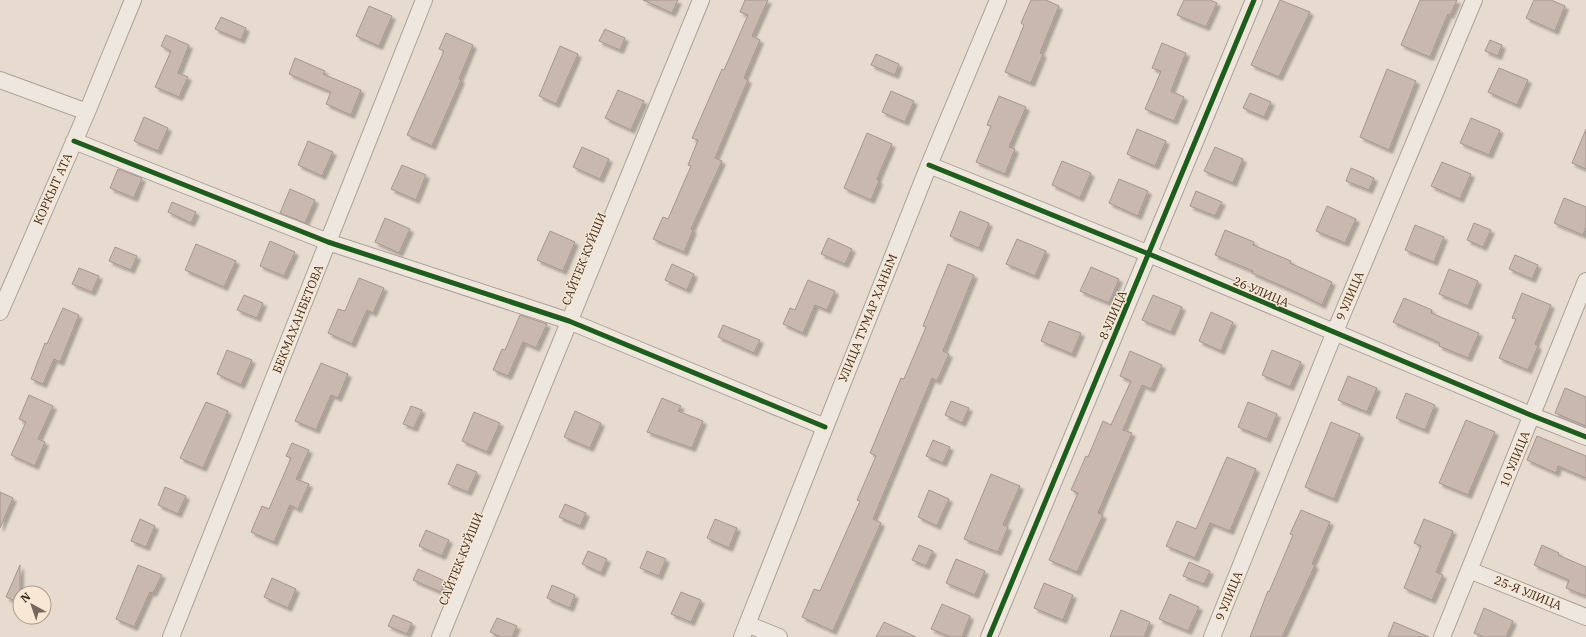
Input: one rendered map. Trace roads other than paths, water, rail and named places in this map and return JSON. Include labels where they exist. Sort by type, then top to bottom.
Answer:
[{"type":"street","name":"КОРКЫТ АТА","points":[[0,312],[134,0]]},
{"type":"street","name":"БЕКМАХАНБЕТОВА","points":[[171,637],[424,0]]},
{"type":"street","name":"САЙТЕК КУЙШИ","points":[[440,637],[701,0]]},
{"type":"street","name":"УЛИЦА ТУМАР ХАНЫМ","points":[[745,631],[929,165],[998,0]]},
{"type":"street","name":"8 УЛИЦА","points":[[989,637],[1254,0]]},
{"type":"street","name":"9 УЛИЦА","points":[[1212,637],[1334,334],[1474,0]]},
{"type":"street","points":[[0,80],[87,112]]},
{"type":"street","points":[[74,141],[328,242],[569,321],[825,427]]},
{"type":"street","name":"26 УЛИЦА","points":[[929,165],[1149,254],[1334,334],[1586,437]]},
{"type":"street","name":"10 УЛИЦА","points":[[1442,637],[1533,416],[1586,281]]},
{"type":"street","name":"25-Я УЛИЦА","points":[[1469,570],[1586,617]]},
{"type":"street","points":[[745,631],[779,637]]}]
